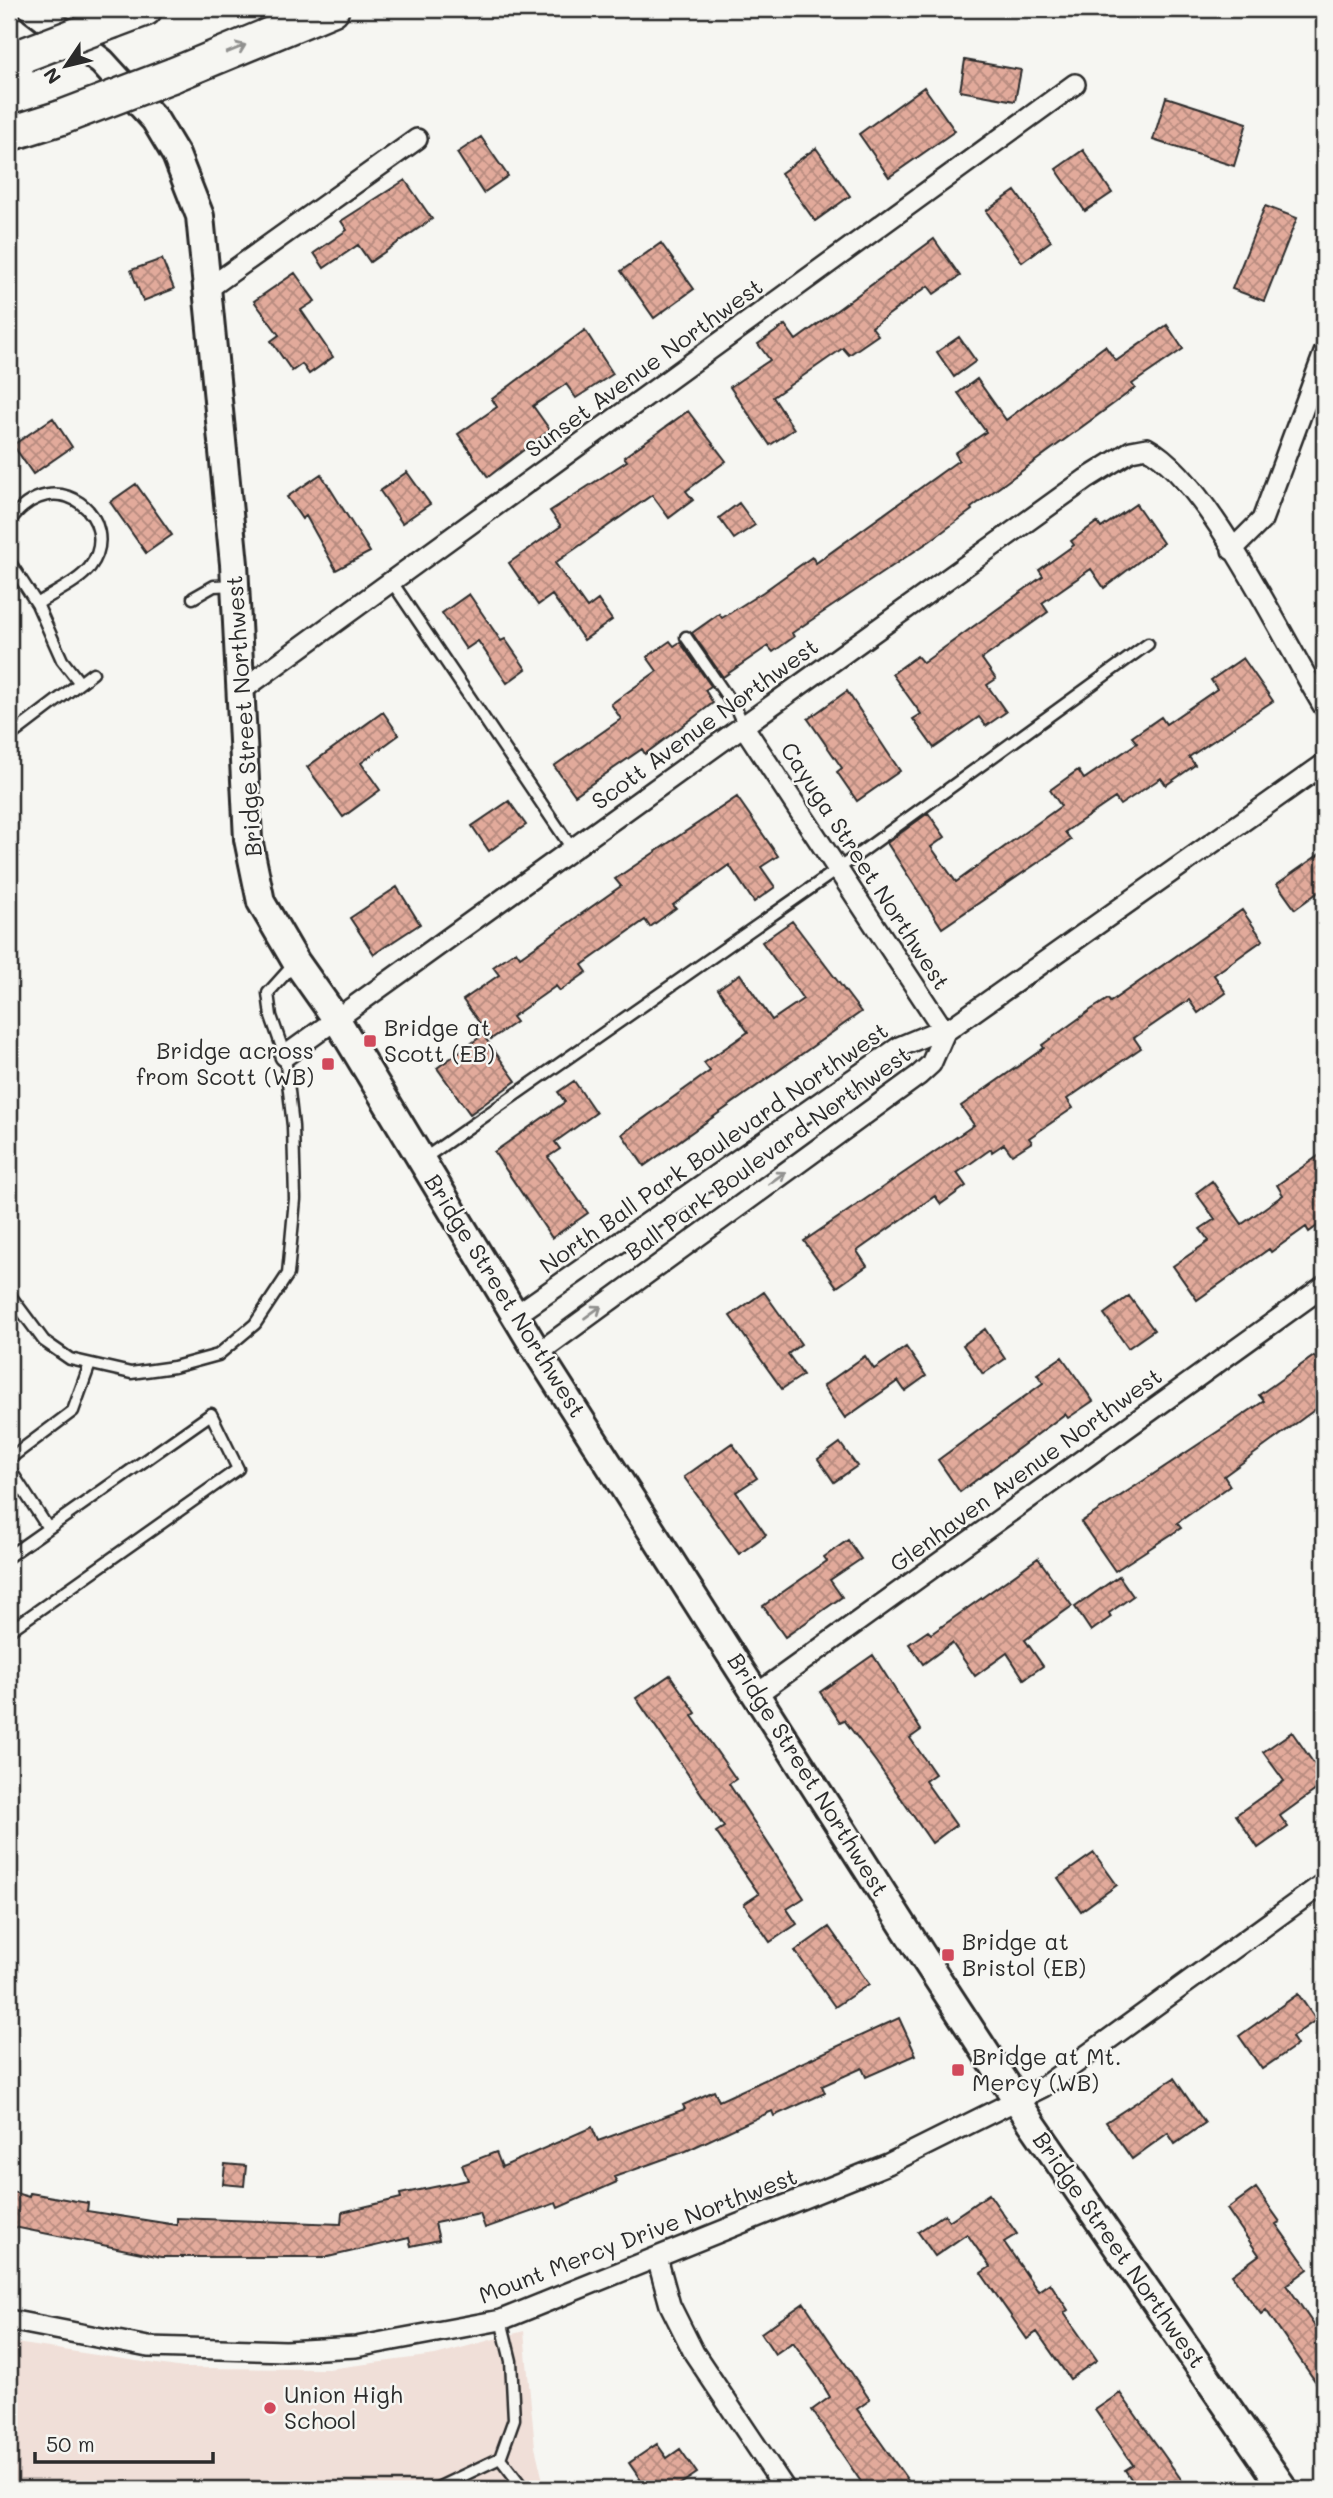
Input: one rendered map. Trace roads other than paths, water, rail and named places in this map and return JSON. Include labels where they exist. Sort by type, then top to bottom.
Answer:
[{"type":"highway","points":[[17,57],[145,9]]},
{"type":"highway","points":[[9,134],[60,118],[173,75],[332,9]]},
{"type":"main road","name":"Bridge Street Northwest","points":[[33,9],[102,62],[155,120],[176,155],[200,216],[236,585],[248,839],[261,902],[296,962],[337,1020],[538,1353],[1017,2099],[1284,2489]]},
{"type":"street","name":"Sunset Avenue Northwest","points":[[242,690],[1075,84]]},
{"type":"street","points":[[209,288],[417,139]]},
{"type":"street","points":[[1324,353],[1262,520],[1232,550],[1324,706]]},
{"type":"street","name":"Scott Avenue Northwest","points":[[285,1056],[1111,462],[1131,451],[1147,448],[1183,475],[1232,550]]},
{"type":"street","name":"Cayuga Street Northwest","points":[[744,727],[945,1032]]},
{"type":"street","points":[[945,1032],[1324,764]]},
{"type":"street","name":"North Ball Park Boulevard Northwest","points":[[516,1315],[899,1047],[930,1034],[945,1032]]},
{"type":"street","name":"Ball Park Boulevard Northwest","points":[[538,1353],[919,1074],[931,1064],[945,1032]]},
{"type":"street","name":"Glenhaven Avenue Northwest","points":[[757,1694],[1324,1286]]},
{"type":"street","name":"Mount Mercy Drive Northwest","points":[[9,2320],[149,2347],[286,2351],[356,2347],[501,2320],[888,2164],[1044,2087],[1324,1883]]},
{"type":"street","points":[[657,2258],[670,2305],[694,2353],[785,2489]]},
{"type":"lane","points":[[9,522],[27,502],[43,494],[60,494],[76,499],[96,522],[100,538],[97,555],[89,569],[37,604]]},
{"type":"lane","points":[[9,561],[37,604],[62,660],[80,683]]},
{"type":"lane","points":[[392,582],[573,850]]},
{"type":"lane","points":[[193,598],[214,586],[236,585]]},
{"type":"lane","points":[[686,637],[737,711],[744,727]]},
{"type":"lane","points":[[422,1160],[838,869],[1148,644]]},
{"type":"lane","points":[[9,737],[93,673]]},
{"type":"lane","points":[[9,1294],[44,1341],[70,1359],[131,1373],[174,1367],[218,1355],[255,1324],[288,1274],[295,1199],[293,1126],[285,1056],[271,1016],[268,993],[296,962]]},
{"type":"lane","points":[[9,1459],[73,1411],[90,1364]]},
{"type":"lane","points":[[9,1556],[211,1414],[238,1469],[9,1631]]},
{"type":"lane","points":[[9,1468],[48,1528]]},
{"type":"lane","points":[[435,2489],[500,2458],[514,2419],[511,2361],[501,2320]]},
{"type":"lane","points":[[500,2458],[524,2489]]},
{"type":"place","name":"Bridge at Scott (EB)","points":[[370,1041]]},
{"type":"place","name":"Bridge across from Scott (WB)","points":[[328,1064]]},
{"type":"place","name":"Bridge at Bristol (EB)","points":[[948,1955]]},
{"type":"place","name":"Bridge at Mt. Mercy (WB)","points":[[958,2070]]},
{"type":"place","name":"Union High School","points":[[270,2408]]}]
